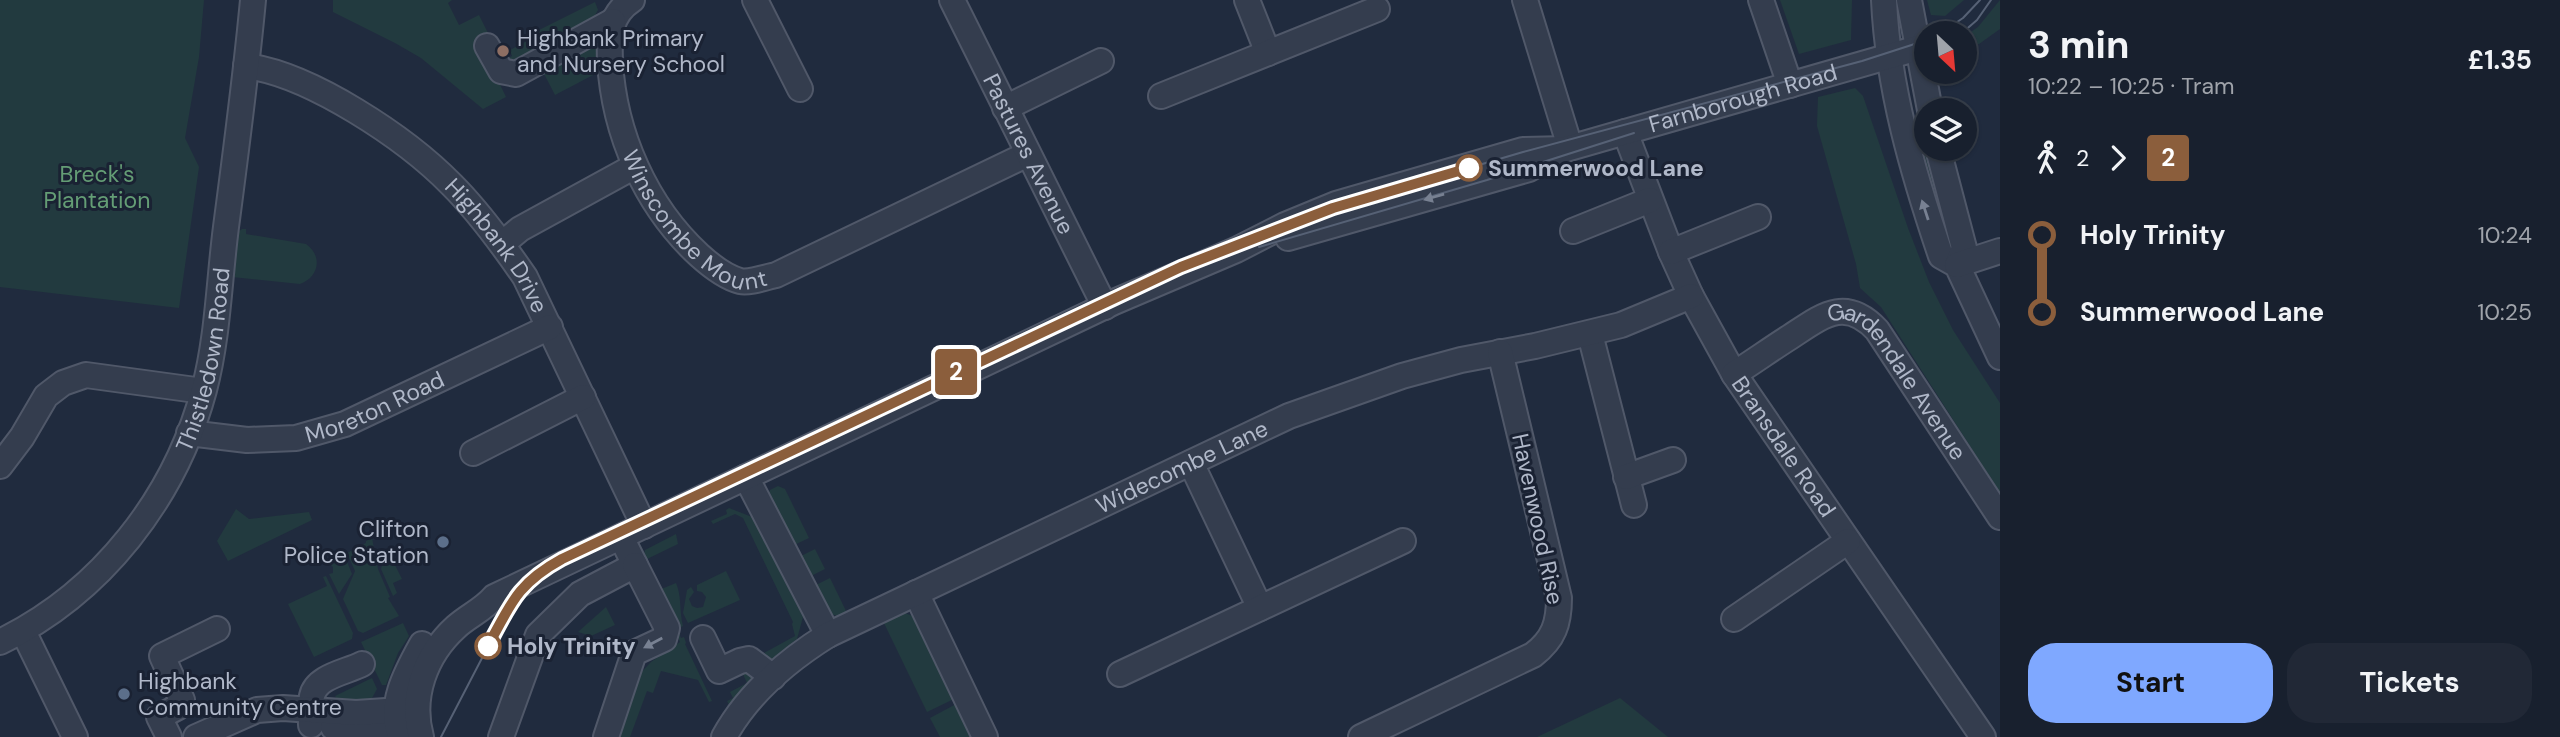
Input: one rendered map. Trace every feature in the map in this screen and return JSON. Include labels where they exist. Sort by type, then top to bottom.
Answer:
[{"type":"street","name":"Thistledown Road","points":[[0,642],[23,631],[61,605],[124,546],[162,492],[190,433],[211,360],[253,0]]},
{"type":"street","points":[[487,46],[501,71],[516,74],[613,21],[621,9],[632,0]]},
{"type":"street","points":[[755,0],[799,89]]},
{"type":"street","name":"Pastures Avenue","points":[[952,0],[1105,307]]},
{"type":"street","points":[[1247,0],[1268,53]]},
{"type":"street","points":[[1525,0],[1568,148]]},
{"type":"street","points":[[1761,0],[1790,85]]},
{"type":"street","points":[[1884,0],[1890,56],[1910,163],[1925,210],[1941,256],[1957,265],[2000,357]]},
{"type":"street","points":[[1909,0],[1914,27]]},
{"type":"street","points":[[1161,96],[1377,9]]},
{"type":"street","name":"Winscombe Mount","points":[[613,21],[610,46],[611,85],[635,166],[656,206],[685,242],[712,267],[741,281],[776,275],[1028,153]]},
{"type":"street","name":"Farnborough Road","points":[[196,737],[257,710],[283,708],[311,718],[374,731],[408,724],[430,660],[443,641],[458,625],[486,607],[495,597],[1105,307],[1236,250],[1284,225],[1370,193],[1523,150],[1568,148],[1914,49]]},
{"type":"street","points":[[1005,108],[1101,61]]},
{"type":"street","name":"Highbank Drive","points":[[246,66],[272,70],[324,93],[361,114],[452,184],[502,244],[525,277],[644,526]]},
{"type":"street","name":"Bransdale Road","points":[[1625,132],[1690,296],[1734,374],[1983,737]]},
{"type":"street","points":[[1941,161],[1964,248],[1957,265]]},
{"type":"street","points":[[502,244],[520,229],[635,166]]},
{"type":"street","points":[[1573,232],[1650,200]]},
{"type":"street","points":[[1671,252],[1758,217]]},
{"type":"street","points":[[1957,265],[2000,251]]},
{"type":"street","name":"Widecombe Lane","points":[[730,735],[749,702],[773,677],[800,653],[828,635],[1289,416],[1402,376],[1461,360],[1590,334],[1642,317],[1690,296]]},
{"type":"street","name":"Gardendale Avenue","points":[[1734,374],[1821,316],[1841,312],[1866,318],[1877,330],[2000,517]]},
{"type":"street","name":"Moreton Road","points":[[190,433],[247,440],[296,438],[345,424],[550,327]]},
{"type":"street","points":[[1590,334],[1634,505]]},
{"type":"street","name":"Havenwood Rise","points":[[1361,737],[1527,659],[1545,646],[1554,633],[1559,617],[1559,598],[1500,352]]},
{"type":"street","points":[[0,466],[22,437],[46,396],[63,383],[86,375],[204,391]]},
{"type":"street","points":[[473,453],[583,397]]},
{"type":"street","points":[[1626,477],[1673,460]]},
{"type":"street","points":[[1191,463],[1260,608]]},
{"type":"street","points":[[746,477],[828,635]]},
{"type":"street","points":[[606,737],[634,653],[664,639],[667,628],[621,537]]},
{"type":"street","points":[[1119,674],[1403,541]]},
{"type":"street","points":[[1734,619],[1848,541]]},
{"type":"street","points":[[501,737],[538,635],[584,591],[635,565]]},
{"type":"street","points":[[916,593],[985,737]]},
{"type":"street","points":[[169,737],[159,718],[178,707],[182,700],[162,656],[217,629]]},
{"type":"street","points":[[23,631],[75,737]]},
{"type":"street","points":[[703,638],[719,671],[749,659],[773,677]]},
{"type":"street","points":[[311,718],[312,695],[318,685],[362,664]]},
{"type":"green space","name":"Breck's Plantation","points":[[0,0],[204,0],[199,57],[185,138],[199,167],[179,308],[0,287]]},
{"type":"green space","points":[[333,0],[452,0],[448,3],[459,25],[479,15],[490,37],[480,43],[506,97],[483,109],[421,58],[333,12]]},
{"type":"green space","points":[[1780,0],[1852,0],[1851,40],[1799,54]]},
{"type":"green space","points":[[1927,0],[1964,0],[1945,16],[1931,15]]},
{"type":"green space","points":[[2000,0],[2000,29],[1978,45],[1978,27]]},
{"type":"green space","points":[[595,2],[598,10],[589,26],[518,66],[501,62],[512,56],[510,50],[529,40],[527,36]]},
{"type":"green space","points":[[598,43],[597,73],[555,95],[540,66]]},
{"type":"green space","points":[[1855,88],[1863,96],[1929,282],[1953,330],[2000,403],[2000,493],[1881,307],[1860,288],[1856,264],[1817,126],[1818,97]]},
{"type":"green space","points":[[1921,161],[1931,161],[1956,247],[1950,254]]},
{"type":"green space","points":[[246,229],[246,234],[306,244],[317,260],[315,271],[300,284],[232,277],[237,233]]},
{"type":"green space","points":[[778,486],[785,489],[809,538],[792,546],[768,495],[770,490]]},
{"type":"green space","points":[[729,508],[752,517],[803,617],[797,639],[772,660],[764,653],[795,636],[793,622],[743,518],[735,514],[713,524],[711,521],[727,514],[726,510]]},
{"type":"green space","points":[[236,509],[249,519],[309,512],[312,520],[228,561],[217,541]]},
{"type":"green space","points":[[676,534],[678,544],[645,560],[659,590],[676,583],[683,626],[677,629],[681,638],[684,637],[712,701],[709,702],[698,680],[661,671],[653,693],[647,691],[630,737],[615,737],[635,679],[651,662],[680,642],[642,563],[645,550]]},
{"type":"green space","points":[[372,538],[378,569],[390,597],[388,598],[399,616],[363,633],[358,631],[343,599],[355,571],[347,553]]},
{"type":"green space","points":[[815,549],[825,569],[809,577],[799,557]]},
{"type":"green space","points":[[344,554],[352,574],[339,594],[329,574],[333,573],[333,567],[328,562]]},
{"type":"green space","points":[[383,561],[386,565],[393,561],[402,579],[393,583],[397,593],[393,596],[381,569]]},
{"type":"green space","points":[[726,571],[740,600],[688,623],[683,613],[687,590],[691,587],[694,592],[689,599],[692,606],[703,607],[706,597],[697,591],[697,585]]},
{"type":"green space","points":[[326,576],[353,633],[352,639],[314,657],[288,604],[327,586],[323,577]]},
{"type":"green space","points":[[830,578],[847,613],[838,616],[830,614],[814,586]]},
{"type":"green space","points":[[606,607],[615,625],[591,636],[578,632]]},
{"type":"green space","points":[[900,611],[915,617],[956,698],[927,712],[882,619]]},
{"type":"green space","points":[[403,623],[409,636],[398,653],[386,685],[382,685],[361,642]]},
{"type":"green space","points":[[746,670],[759,674],[730,707],[727,701],[733,698],[730,692],[747,683],[742,672]]},
{"type":"green space","points":[[372,678],[377,689],[372,698],[361,701],[337,699],[335,696]]},
{"type":"green space","points":[[1620,698],[1668,737],[1537,737]]},
{"type":"green space","points":[[958,703],[975,737],[940,737],[930,718]]},
{"type":"tram line","points":[[1959,21],[1980,0]]},
{"type":"tram line","points":[[1976,21],[1991,0]]},
{"type":"tram line","points":[[441,737],[507,610],[528,581],[546,568],[1129,290],[1333,208],[1523,152],[1862,61],[1914,44]]},
{"type":"tram line","points":[[1259,247],[1487,180],[1634,133]]},
{"type":"tram line","name":"2","points":[[488,646],[507,610],[528,581],[562,559],[1181,267],[1333,208],[1469,168]]},
{"type":"place","name":"Highbank Primary and Nursery School","points":[[503,51]]},
{"type":"place","name":"Summerwood Lane","points":[[1469,168]]},
{"type":"place","name":"Clifton Police Station","points":[[443,542]]},
{"type":"place","name":"Holy Trinity","points":[[488,646]]},
{"type":"place","name":"Highbank Community Centre","points":[[124,694]]}]
